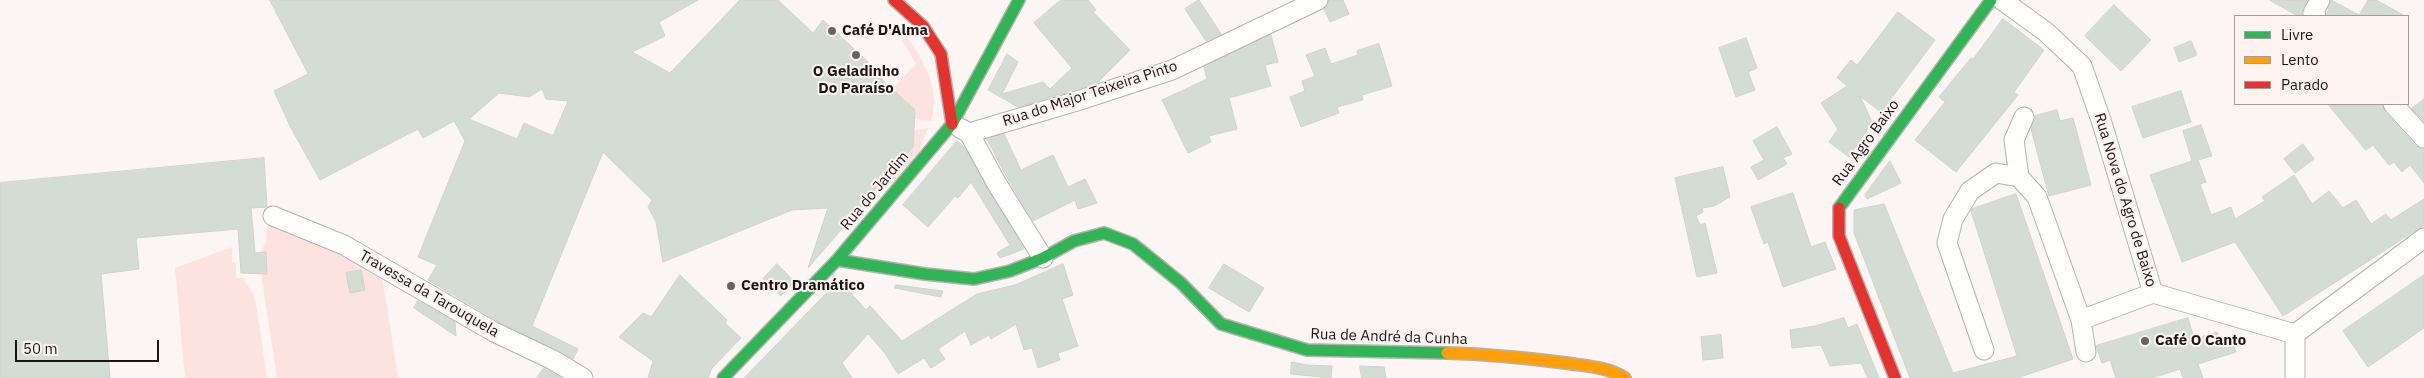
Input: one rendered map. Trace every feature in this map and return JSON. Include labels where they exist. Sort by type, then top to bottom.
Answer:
[{"type":"street","points":[[894,0],[923,26],[941,54],[952,124],[969,133],[997,184],[1043,258]]},
{"type":"street","name":"Rua do Jardim","points":[[723,378],[837,260],[952,124],[1019,0]]},
{"type":"street","name":"Rua do Major Teixeira Pinto","points":[[969,133],[1078,101],[1172,70],[1318,0]]},
{"type":"street","name":"Rua Agro Baixo","points":[[1895,378],[1839,236],[1839,205],[1991,0]]},
{"type":"street","name":"Rua Nova do Agro de Baixo","points":[[2002,0],[2046,32],[2082,66],[2102,122],[2153,293],[2295,334]]},
{"type":"street","points":[[2315,15],[2313,13],[2320,0]]},
{"type":"street","points":[[2394,105],[2424,138]]},
{"type":"street","points":[[2024,116],[2014,140],[2019,177],[2037,197],[2081,320],[2086,352]]},
{"type":"street","points":[[1984,350],[1947,243],[1953,219],[1970,191],[1996,173],[2019,177]]},
{"type":"street","name":"Travessa da Tarouquela","points":[[272,216],[344,245],[494,332],[553,360],[583,378]]},
{"type":"street","name":"Rua de André da Cunha","points":[[837,260],[925,274],[974,278],[1010,270],[1043,258],[1074,241],[1104,233],[1134,244],[1181,283],[1221,324],[1307,350],[1499,354],[1592,367],[1619,374],[1625,378]]},
{"type":"street","points":[[2295,378],[2295,334],[2424,238]]},
{"type":"street","points":[[2081,320],[2153,293]]},
{"type":"shaded area","points":[[907,37],[929,76],[934,98],[931,121],[914,119],[915,110],[893,88],[916,64],[902,40]]},
{"type":"shaded area","points":[[928,128],[919,152],[893,181],[889,177],[912,149],[914,130]]},
{"type":"shaded area","points":[[268,221],[381,269],[398,378],[277,378],[261,273],[267,273],[266,253],[260,253],[265,244]]},
{"type":"shaded area","points":[[232,247],[232,262],[236,263],[236,278],[243,278],[255,297],[267,378],[185,378],[175,268]]},
{"type":"building","points":[[270,0],[698,0],[659,22],[665,36],[632,52],[670,73],[740,0],[778,0],[813,33],[823,20],[915,110],[913,147],[808,268],[828,208],[792,210],[663,262],[656,222],[648,207],[652,200],[603,152],[532,326],[578,349],[573,359],[499,322],[428,280],[437,265],[418,257],[465,141],[454,121],[423,138],[418,129],[320,180],[291,128],[274,91],[308,74]],"holes":[[[542,89],[546,99],[568,101],[553,136],[524,123],[517,139],[469,119],[499,93],[529,97]]]},
{"type":"building","points":[[1061,0],[1088,0],[1096,10],[1093,12],[1130,50],[1097,83],[1018,107],[988,90],[1007,54],[1018,62],[1002,94],[1043,82],[1050,89],[1072,68],[1034,23]]},
{"type":"building","points":[[1199,0],[1221,34],[1206,41],[1185,9]]},
{"type":"building","points":[[1329,0],[1343,0],[1349,14],[1330,22],[1324,9]]},
{"type":"building","points":[[2270,0],[2307,0],[2303,8],[2303,15],[2296,15]]},
{"type":"building","points":[[2331,0],[2359,15],[2327,15]]},
{"type":"building","points":[[2368,0],[2376,0],[2403,15],[2359,15]]},
{"type":"building","points":[[2114,5],[2151,40],[2121,71],[2085,36]]},
{"type":"building","points":[[1898,12],[1935,40],[1881,112],[1860,96],[1872,122],[1849,157],[1829,142],[1838,129],[1821,103],[1847,86],[1837,77],[1851,60],[1857,65]]},
{"type":"building","points":[[2003,19],[2044,50],[2014,92],[2018,95],[1956,172],[1915,140],[1945,102],[1939,97],[1971,58],[1973,59]]},
{"type":"building","points":[[1271,35],[1278,62],[1265,65],[1271,86],[1229,98],[1237,129],[1209,136],[1211,142],[1188,153],[1162,100],[1207,79],[1204,67]]},
{"type":"building","points":[[1746,38],[1757,68],[1748,72],[1755,90],[1736,97],[1719,48]]},
{"type":"building","points":[[2191,41],[2197,55],[2179,62],[2174,48]]},
{"type":"building","points":[[1379,44],[1392,86],[1362,95],[1363,100],[1337,107],[1339,113],[1301,127],[1290,97],[1305,91],[1302,81],[1315,76],[1306,55],[1325,48],[1331,64],[1358,55],[1357,51]]},
{"type":"building","points":[[2181,91],[2191,122],[2143,138],[2132,107]]},
{"type":"building","points":[[2424,99],[2424,121],[2412,109]]},
{"type":"building","points":[[2329,105],[2382,105],[2385,112],[2416,146],[2424,149],[2424,183],[2410,165],[2402,172],[2394,162],[2389,165],[2373,145],[2366,150]]},
{"type":"building","points":[[2057,110],[2060,121],[2073,118],[2091,185],[2049,196],[2031,129],[2035,116]]},
{"type":"building","points":[[2201,125],[2212,156],[2198,160],[2206,182],[2200,184],[2211,215],[2231,207],[2235,219],[2265,201],[2262,197],[2294,175],[2312,204],[2329,191],[2343,208],[2356,200],[2371,224],[2386,214],[2391,220],[2424,199],[2424,225],[2283,316],[2235,242],[2182,262],[2150,175],[2192,161],[2183,131]]},
{"type":"building","points":[[1777,127],[1792,154],[1783,158],[1787,164],[1758,180],[1751,167],[1764,160],[1753,141]]},
{"type":"building","points":[[1004,134],[1021,170],[1053,155],[1068,187],[1085,179],[1097,203],[1078,209],[1075,200],[1033,221],[1007,178],[987,139]]},
{"type":"building","points":[[957,141],[964,147],[1024,249],[1000,258],[997,253],[1010,245],[971,182],[958,198],[955,196],[928,227],[903,205]]},
{"type":"building","points":[[2303,144],[2314,159],[2295,173],[2284,159]]},
{"type":"building","points":[[264,158],[267,207],[251,208],[255,253],[266,252],[267,274],[241,273],[238,229],[136,238],[139,269],[101,274],[110,378],[0,378],[0,183]]},
{"type":"building","points":[[1890,161],[1901,183],[1867,199],[1865,195]]},
{"type":"building","points":[[1723,167],[1730,197],[1714,206],[1702,208],[1703,212],[1696,216],[1700,225],[1705,223],[1717,273],[1697,277],[1675,178]]},
{"type":"building","points":[[1793,193],[1811,247],[1825,242],[1836,269],[1783,287],[1768,242],[1764,244],[1751,207]]},
{"type":"building","points":[[2016,194],[2073,359],[2017,378],[1910,378],[1854,233],[1854,210],[1884,204],[1953,373],[2017,356],[1971,211],[1972,209]]},
{"type":"building","points":[[777,264],[795,282],[781,296],[763,279]]},
{"type":"building","points":[[1063,264],[1073,295],[1062,299],[1078,346],[1058,353],[1060,360],[1038,368],[1032,348],[1024,350],[1016,324],[991,339],[989,335],[971,345],[965,331],[938,349],[945,359],[931,368],[924,358],[898,374],[885,353],[868,334],[842,363],[852,378],[744,378],[839,280],[866,310],[870,306],[902,341],[977,294],[1015,285]]},
{"type":"building","points":[[1224,264],[1264,288],[1249,312],[1209,288]]},
{"type":"building","points":[[361,270],[365,290],[350,293],[346,273]]},
{"type":"building","points":[[680,275],[727,320],[725,323],[741,338],[712,368],[708,378],[648,378],[653,361],[619,337],[643,313],[651,317]]},
{"type":"building","points":[[2424,275],[2424,328],[2368,367],[2343,331]]},
{"type":"building","points":[[896,285],[943,291],[941,297],[895,288]]},
{"type":"building","points":[[418,301],[455,322],[456,336],[414,308]]},
{"type":"building","points":[[1844,318],[1848,328],[1857,324],[1879,378],[1868,378],[1861,363],[1830,366],[1821,345],[1792,348],[1790,330],[1815,326]]},
{"type":"building","points":[[2188,318],[2194,339],[2217,332],[2220,340],[2231,337],[2236,352],[2198,364],[2203,378],[2183,378],[2180,369],[2152,378],[2116,378],[2110,360],[2102,363],[2096,346]]},
{"type":"building","points":[[1721,335],[1723,358],[1703,360],[1701,337]]},
{"type":"building","points":[[1292,362],[1332,366],[1331,378],[1291,374]]},
{"type":"building","points":[[1360,366],[1384,367],[1386,378],[1362,378]]},
{"type":"building","points":[[544,368],[548,370],[561,378],[537,378]]},
{"type":"traffic: fast","points":[[723,378],[837,260],[952,124],[1019,0]]},
{"type":"traffic: fast","points":[[1839,208],[1991,0]]},
{"type":"traffic: fast","points":[[837,260],[925,274],[974,279],[1010,271],[1043,258],[1074,241],[1104,233],[1133,244],[1181,283],[1221,324],[1307,350],[1447,353]]},
{"type":"traffic: slow","points":[[1447,353],[1506,356],[1581,365],[1612,371],[1625,378]]},
{"type":"traffic: jam","points":[[894,0],[923,26],[941,54],[952,124]]},
{"type":"traffic: jam","points":[[1839,208],[1839,236],[1895,378]]},
{"type":"place","name":"Café D'Alma","points":[[832,31]]},
{"type":"place","name":"O Geladinho Do Paraíso","points":[[856,55]]},
{"type":"place","name":"Centro Dramático","points":[[731,286]]},
{"type":"place","name":"Café O Canto","points":[[2145,341]]}]
